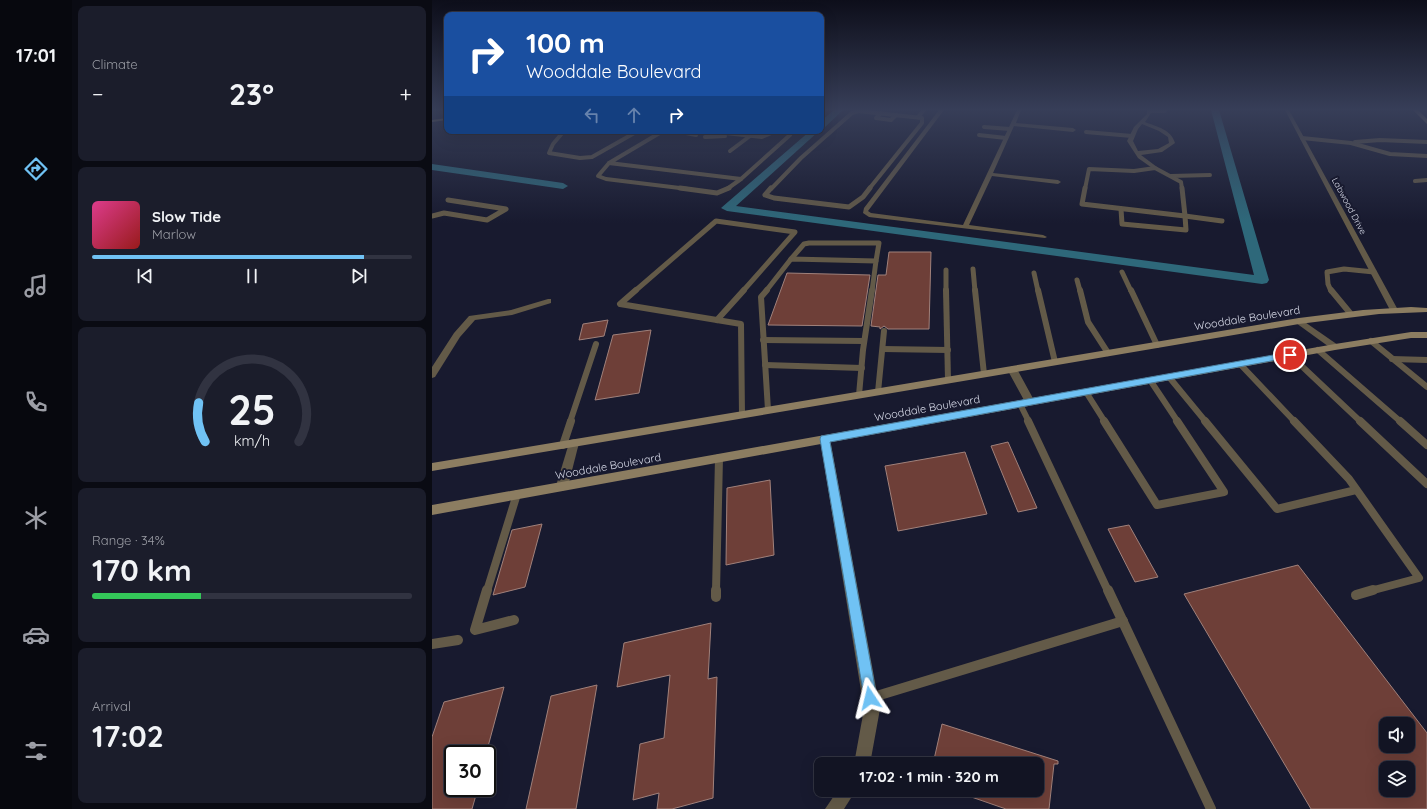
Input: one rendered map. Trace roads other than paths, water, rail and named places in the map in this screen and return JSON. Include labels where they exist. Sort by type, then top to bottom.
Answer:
[{"type":"street","points":[[913,148],[866,209],[865,212],[868,215],[1043,237]]},
{"type":"street","points":[[965,227],[1002,148]]},
{"type":"street","points":[[1133,148],[1155,168]]},
{"type":"street","points":[[1137,153],[1156,152],[1166,148]]},
{"type":"street","name":"Labwood Drive","points":[[1307,148],[1394,310]]},
{"type":"street","points":[[990,174],[1058,182]]},
{"type":"street","points":[[432,375],[435,365],[457,335],[472,318],[512,312],[548,301]]},
{"type":"street","name":"Wooddale Boulevard","points":[[432,467],[1299,321],[1350,313],[1394,310],[1427,310]]},
{"type":"street","points":[[1299,321],[1335,347]]},
{"type":"street","name":"Wooddale Boulevard","points":[[432,510],[1318,350],[1411,335],[1427,334]]},
{"type":"street","points":[[1012,369],[1025,403]]},
{"type":"street","points":[[825,439],[872,709],[863,757]]},
{"type":"street","points":[[562,486],[568,444]]},
{"type":"street","points":[[834,809],[843,797]]},
{"type":"lane","points":[[550,148],[549,153],[587,158],[600,154],[610,148]]},
{"type":"lane","points":[[635,148],[609,163],[598,176],[606,179],[717,193],[730,188],[775,148]]},
{"type":"lane","points":[[730,151],[734,148]]},
{"type":"lane","points":[[813,148],[765,195],[774,198],[849,207],[863,197],[902,148]]},
{"type":"lane","points":[[1370,148],[1390,154],[1427,156]]},
{"type":"lane","points":[[609,163],[741,179]]},
{"type":"lane","points":[[1121,209],[1122,224],[1186,230],[1185,217],[1182,186],[1181,182],[1155,168],[1134,171],[1089,169],[1082,204],[1185,217],[1222,222]]},
{"type":"lane","points":[[1171,176],[1210,175]]},
{"type":"lane","points":[[1415,181],[1427,180]]},
{"type":"lane","points":[[432,216],[444,213],[487,220],[506,208],[448,200]]},
{"type":"lane","points":[[717,320],[795,232],[716,221],[620,304],[741,324],[742,415]]},
{"type":"lane","points":[[768,410],[760,297],[804,244],[809,243],[879,243],[864,341],[859,395]]},
{"type":"lane","points":[[791,259],[876,261]]},
{"type":"lane","points":[[973,269],[984,374]]},
{"type":"lane","points":[[946,270],[948,380]]},
{"type":"lane","points":[[1350,313],[1336,299],[1326,281],[1327,272],[1331,270],[1342,270],[1374,272]]},
{"type":"lane","points":[[1122,272],[1157,345]]},
{"type":"lane","points":[[1034,273],[1055,362]]},
{"type":"lane","points":[[1077,280],[1088,322],[1108,353]]},
{"type":"lane","points":[[878,392],[884,331]]},
{"type":"lane","points":[[763,340],[864,341]]},
{"type":"lane","points":[[1371,341],[1427,387]]},
{"type":"lane","points":[[568,444],[596,344]]},
{"type":"lane","points":[[883,349],[948,350]]},
{"type":"lane","points":[[1318,350],[1427,445]]},
{"type":"lane","points":[[1290,355],[1427,484]]},
{"type":"lane","points":[[1392,358],[1427,360]]},
{"type":"lane","points":[[1240,364],[1349,479],[1419,578],[1356,595]]},
{"type":"lane","points":[[765,365],[862,368]]},
{"type":"lane","points":[[1169,377],[1277,509],[1356,490]]},
{"type":"lane","points":[[1086,392],[1157,505],[1224,492],[1150,380]]},
{"type":"lane","points":[[1025,403],[1123,622],[1211,809]]},
{"type":"lane","points":[[716,597],[719,458]]},
{"type":"lane","points":[[514,620],[475,630],[517,494]]},
{"type":"lane","points":[[870,698],[1123,622]]},
{"type":"lane","points":[[432,644],[458,640]]},
{"type":"waterway","points":[[796,148],[727,208],[1262,280],[1225,148]]},
{"type":"waterway","points":[[432,167],[563,186]]}]
